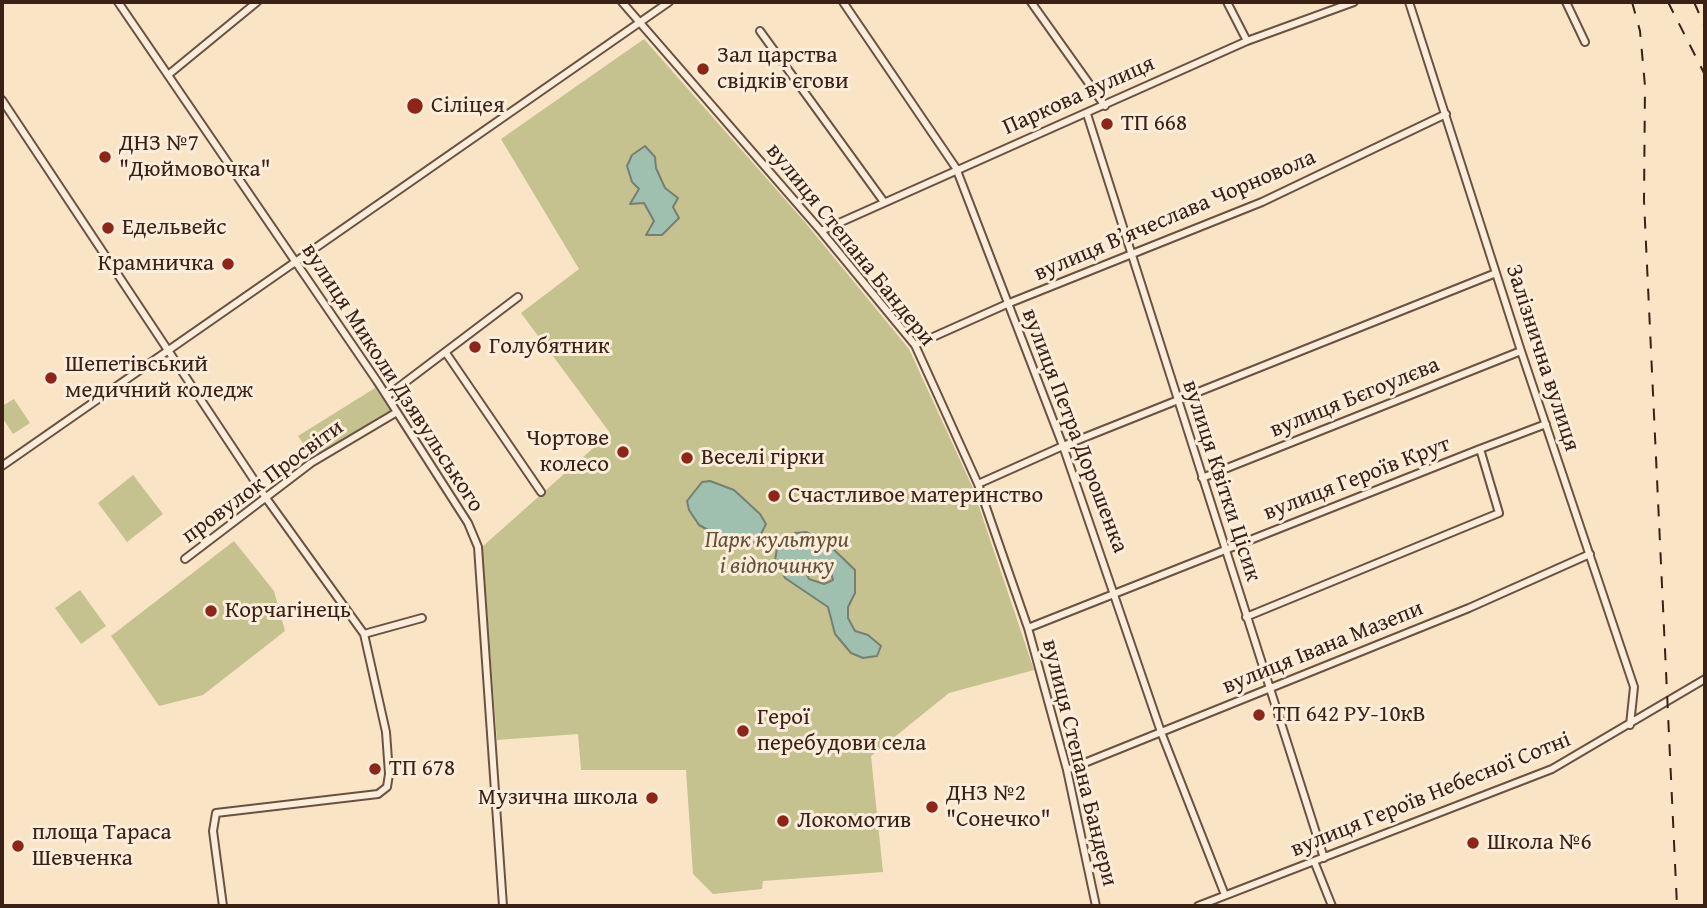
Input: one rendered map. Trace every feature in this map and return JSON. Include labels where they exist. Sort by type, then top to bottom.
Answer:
[{"type":"street","name":"вулиця Миколи Дзявульського","points":[[118,2],[387,396],[468,523],[478,547],[503,906]]},
{"type":"street","points":[[168,75],[255,2]]},
{"type":"street","name":"вулиця Степана Бандери","points":[[622,2],[821,231],[915,345],[978,484],[1028,628],[1067,770],[1096,906]]},
{"type":"street","points":[[2,466],[669,2]]},
{"type":"street","name":"вулиця Петра Дорошенка","points":[[843,2],[956,168],[1063,446],[1116,592],[1161,732],[1225,895]]},
{"type":"street","points":[[1031,2],[1105,106]]},
{"type":"street","points":[[1227,2],[1247,41]]},
{"type":"street","name":"Паркова вулиця","points":[[821,231],[956,168],[1087,114],[1247,41],[1354,2]]},
{"type":"street","name":"Залізнична вулиця","points":[[1409,2],[1521,351],[1634,687],[1630,725]]},
{"type":"street","points":[[1566,2],[1585,43]]},
{"type":"street","points":[[760,31],[884,202]]},
{"type":"street","points":[[2,100],[266,498],[364,634],[386,732],[389,774],[387,787],[379,794],[216,813],[213,831],[223,906]]},
{"type":"street","name":"вулиця Квітки Цісик","points":[[1087,114],[1324,858]]},
{"type":"street","name":"вулиця Вʼячеслава Чорновола","points":[[915,345],[1007,304],[1132,257],[1262,202],[1446,114]]},
{"type":"street","points":[[978,484],[1063,446],[1496,273]]},
{"type":"street","points":[[387,396],[519,297]]},
{"type":"street","name":"вулиця Бєгоулєва","points":[[1202,478],[1521,351]]},
{"type":"street","points":[[446,353],[541,492]]},
{"type":"street","name":"провулок Просвіти","points":[[185,559],[311,463],[397,412]]},
{"type":"street","points":[[1480,449],[1546,424]]},
{"type":"street","name":"вулиця Героїв Крут","points":[[1028,628],[1480,449],[1499,513],[1246,617]]},
{"type":"street","name":"вулиця Івана Мазепи","points":[[1067,770],[1469,608],[1590,554]]},
{"type":"street","points":[[364,634],[422,618]]},
{"type":"street","name":"вулиця Героїв Небесної Сотні","points":[[1198,906],[1552,769],[1705,679]]},
{"type":"street","points":[[1314,862],[1332,906]]},
{"type":"green space","name":"Парк культури і відпочинку","points":[[644,39],[804,221],[909,349],[972,486],[1034,670],[949,693],[871,756],[883,872],[763,881],[762,889],[713,894],[693,874],[686,770],[581,770],[578,734],[497,740],[482,547],[610,433],[521,313],[579,269],[501,139]]},
{"type":"green space","points":[[375,388],[390,411],[388,416],[314,459],[298,436]]},
{"type":"green space","points":[[14,399],[30,423],[13,434],[2,417],[2,406]]},
{"type":"green space","points":[[133,475],[163,514],[127,542],[98,503]]},
{"type":"green space","name":"Корчагінець","points":[[234,541],[274,591],[285,631],[203,695],[159,706],[111,636]]},
{"type":"green space","points":[[80,590],[106,626],[81,644],[55,608]]},
{"type":"shaded area","points":[[645,146],[655,157],[656,168],[665,188],[678,198],[673,207],[679,218],[662,235],[646,235],[654,221],[644,203],[630,204],[639,189],[632,182],[627,166],[632,155]]},
{"type":"shaded area","points":[[710,481],[734,490],[760,514],[766,524],[758,540],[749,546],[732,543],[699,525],[689,510],[687,501],[702,482]]},
{"type":"shaded area","points":[[806,532],[827,543],[855,570],[855,593],[848,607],[848,618],[855,631],[868,635],[881,646],[877,656],[863,658],[851,653],[835,634],[828,607],[785,578],[781,569],[774,567],[777,548],[782,541],[795,533]],"holes":[[[809,561],[819,561],[830,569],[833,580],[824,584],[809,579],[804,568]]]},
{"type":"railway","points":[[1632,2],[1640,31],[1645,86],[1644,201],[1677,906]]},
{"type":"railway","points":[[1668,2],[1705,75]]},
{"type":"railway","points":[[1694,2],[1705,27]]},
{"type":"place","name":"Зал царства свідків єгови","points":[[703,69]]},
{"type":"place","name":"Сіліцея","points":[[415,106]]},
{"type":"place","name":"ТП 668","points":[[1107,124]]},
{"type":"place","name":"ДНЗ №7 \"Дюймовочка\"","points":[[105,157]]},
{"type":"place","name":"Едельвейс","points":[[108,228]]},
{"type":"place","name":"Крамничка","points":[[228,264]]},
{"type":"place","name":"Голубятник","points":[[475,347]]},
{"type":"place","name":"Шепетівський медичний коледж","points":[[51,378]]},
{"type":"place","name":"Чортове колесо","points":[[623,452]]},
{"type":"place","name":"Веселі гірки","points":[[687,458]]},
{"type":"place","name":"Счастливое материнство","points":[[774,496]]},
{"type":"place","name":"Корчагінець","points":[[211,611]]},
{"type":"place","name":"ТП 642 РУ-10кВ","points":[[1259,715]]},
{"type":"place","name":"Герої перебудови села","points":[[743,731]]},
{"type":"place","name":"ТП 678","points":[[375,769]]},
{"type":"place","name":"Музична школа","points":[[652,798]]},
{"type":"place","name":"ДНЗ №2 \"Сонечко\"","points":[[932,807]]},
{"type":"place","name":"Локомотив","points":[[783,821]]},
{"type":"place","name":"Школа №6","points":[[1473,843]]},
{"type":"place","name":"площа Тараса Шевченка","points":[[18,846]]}]
